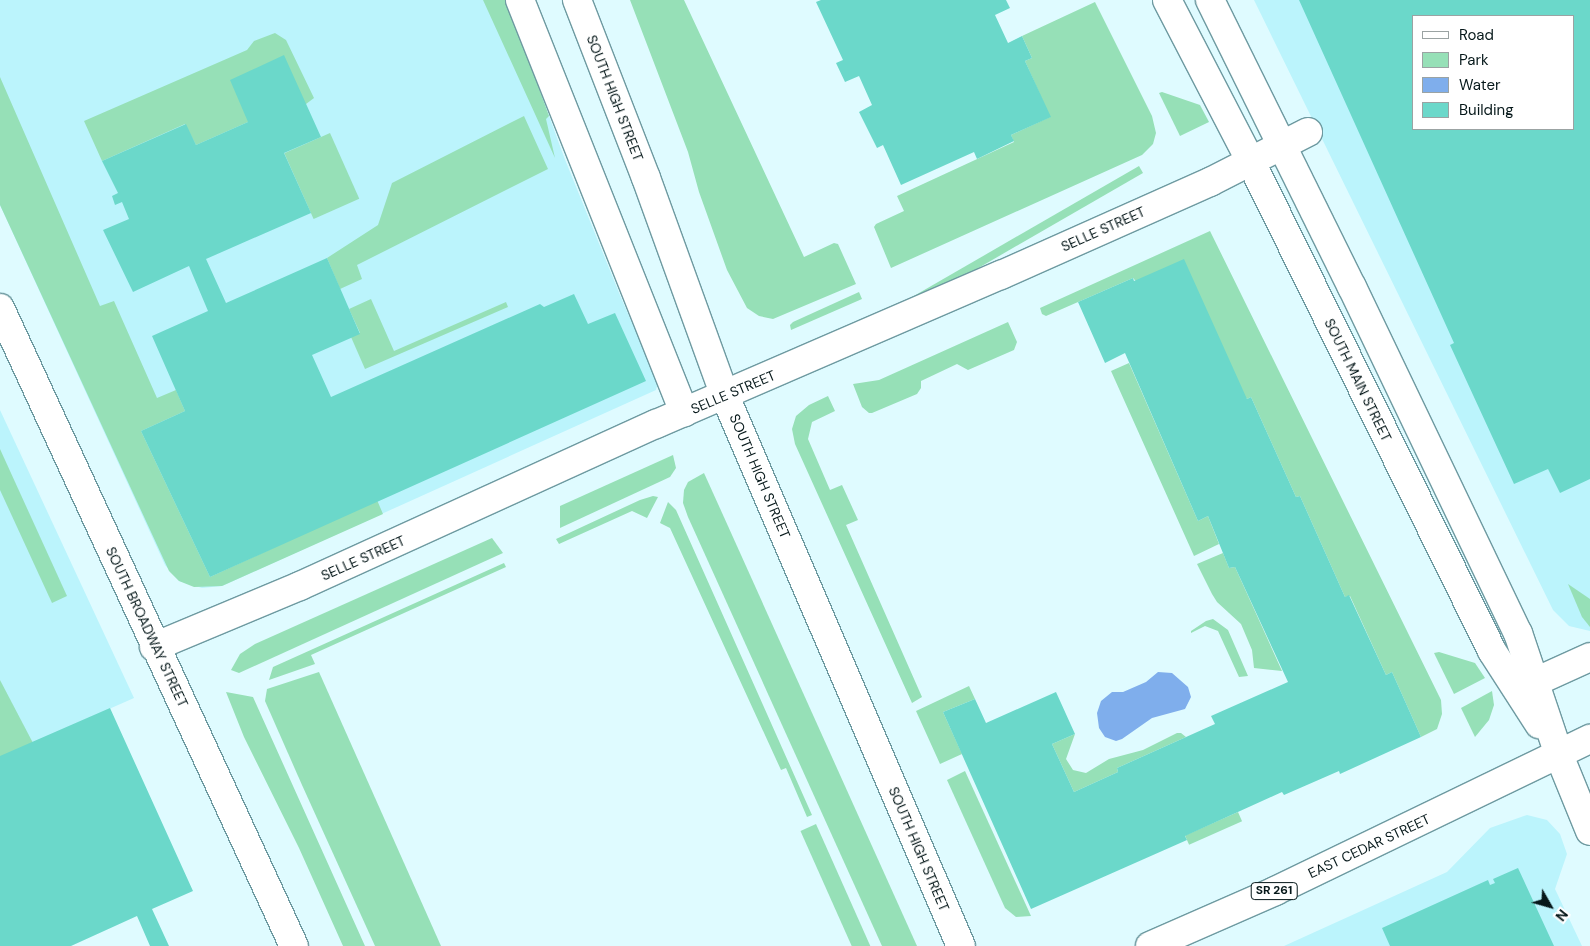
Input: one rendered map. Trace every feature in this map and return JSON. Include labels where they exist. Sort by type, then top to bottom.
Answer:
[{"type":"main road","points":[[520,0],[684,413]]},
{"type":"main road","name":"SOUTH HIGH STREET","points":[[577,0],[646,178],[726,396],[960,946]]},
{"type":"main road","name":"SOUTH MAIN STREET","points":[[1167,0],[1251,162],[1492,651],[1558,755]]},
{"type":"main road","name":"SOUTH MAIN STREET","points":[[1210,0],[1352,287],[1518,633],[1558,755],[1590,831]]},
{"type":"main road","name":"SELLE STREET","points":[[154,647],[300,586],[684,413],[1002,275],[1251,162],[1308,132]]},
{"type":"main road","name":"SOUTH BROADWAY STREET","points":[[0,308],[154,647],[223,789],[294,946]]},
{"type":"main road","points":[[1535,682],[1590,658]]},
{"type":"main road","name":"SR 261","points":[[1558,755],[1590,740]]},
{"type":"main road","name":"EAST CEDAR STREET","points":[[1150,946],[1275,890],[1558,755]]},
{"type":"shaded area","points":[[0,0],[507,0],[564,157],[622,300],[658,382],[656,390],[222,586],[202,588],[179,581],[165,565],[0,205]]},
{"type":"shaded area","points":[[1254,0],[1590,0],[1590,631],[1569,626],[1553,610]]},
{"type":"shaded area","points":[[0,410],[134,698],[0,757]]},
{"type":"shaded area","points":[[1527,815],[1547,820],[1560,834],[1567,854],[1555,889],[1582,946],[1284,946],[1447,872],[1490,828]]},
{"type":"green space","points":[[483,0],[507,0],[549,116],[546,119],[555,158]]},
{"type":"green space","points":[[630,0],[684,0],[804,257],[834,243],[838,244],[856,284],[773,319],[759,316],[747,308],[727,270],[699,192],[688,152]]},
{"type":"green space","points":[[1095,2],[1152,116],[1156,133],[1153,144],[1142,155],[891,268],[874,227],[876,224],[904,211],[897,196],[1014,142],[1011,135],[1050,117],[1025,61],[1032,58],[1022,36]]},
{"type":"green space","points":[[275,33],[286,40],[314,98],[306,104],[248,122],[196,145],[185,124],[102,161],[84,121],[247,50],[254,41]]},
{"type":"green space","points":[[0,77],[100,306],[114,301],[157,398],[176,390],[185,411],[141,431],[210,577],[377,500],[383,514],[222,586],[194,587],[179,581],[169,571],[0,205]]},
{"type":"green space","points":[[1162,92],[1200,105],[1209,122],[1180,136],[1159,93]]},
{"type":"green space","points":[[524,116],[548,169],[357,265],[362,279],[340,289],[327,258],[378,225],[392,183]]},
{"type":"green space","points":[[330,133],[359,199],[314,219],[284,153]]},
{"type":"green space","points":[[1139,166],[1143,173],[910,307],[906,300]]},
{"type":"green space","points":[[1210,231],[1441,700],[1442,714],[1437,729],[1421,737],[1392,672],[1386,675],[1350,596],[1345,597],[1300,496],[1296,497],[1251,397],[1247,399],[1133,278],[1046,316],[1042,314],[1040,308]]},
{"type":"green space","points":[[859,292],[862,299],[791,330],[790,325],[793,322]]},
{"type":"green space","points":[[371,299],[394,351],[506,302],[508,307],[365,369],[351,337],[360,333],[349,309]]},
{"type":"green space","points":[[1008,322],[1017,342],[1014,350],[968,370],[957,364],[921,381],[921,388],[917,394],[872,413],[869,413],[862,407],[853,384],[879,380]]},
{"type":"green space","points":[[1129,363],[1198,521],[1208,516],[1219,544],[1194,556],[1111,371]]},
{"type":"green space","points":[[828,396],[835,411],[812,422],[808,439],[830,490],[842,485],[858,520],[846,525],[922,697],[912,703],[795,444],[792,429],[796,416],[809,405]]},
{"type":"green space","points":[[0,449],[67,596],[52,603],[0,490]]},
{"type":"green space","points":[[673,455],[676,468],[670,477],[560,528],[560,506]]},
{"type":"green space","points":[[704,473],[917,946],[882,946],[688,517],[683,503],[684,490],[688,482]]},
{"type":"green space","points":[[653,496],[658,497],[647,518],[632,511],[559,544],[556,539],[640,500]]},
{"type":"green space","points":[[668,502],[676,510],[812,815],[807,817],[786,768],[781,770],[670,528],[660,523]]},
{"type":"green space","points":[[492,538],[503,553],[239,673],[231,670],[240,654],[255,644]]},
{"type":"green space","points":[[1223,553],[1229,568],[1235,567],[1282,671],[1254,668],[1252,650],[1241,624],[1217,602],[1197,564]]},
{"type":"green space","points":[[504,563],[506,567],[311,655],[315,664],[269,680],[273,667]]},
{"type":"green space","points":[[1568,584],[1590,599],[1590,627],[1582,617]]},
{"type":"green space","points":[[1213,619],[1228,630],[1248,676],[1239,677],[1218,631],[1205,626],[1191,633],[1191,631],[1206,621]]},
{"type":"green space","points":[[1439,652],[1475,663],[1485,678],[1454,694],[1434,653]]},
{"type":"green space","points":[[319,672],[441,946],[375,946],[302,785],[265,701],[267,689]]},
{"type":"green space","points":[[0,680],[33,743],[0,757]]},
{"type":"green space","points":[[969,686],[975,699],[943,712],[962,754],[940,764],[916,711]]},
{"type":"green space","points":[[1492,691],[1494,705],[1489,720],[1475,737],[1461,708]]},
{"type":"green space","points":[[226,692],[253,697],[365,946],[343,946],[299,848],[244,737]]},
{"type":"green space","points":[[1177,733],[1181,733],[1186,737],[1117,768],[1118,772],[1074,792],[1052,744],[1075,734],[1066,759],[1073,770],[1086,773],[1109,759],[1143,750]]},
{"type":"green space","points":[[965,771],[1031,916],[1016,917],[1005,908],[947,780]]},
{"type":"green space","points":[[1238,812],[1242,821],[1189,845],[1185,836]]},
{"type":"green space","points":[[816,824],[870,946],[852,946],[800,831]]},
{"type":"water","points":[[1158,672],[1172,673],[1188,687],[1191,697],[1185,709],[1152,718],[1122,739],[1116,741],[1105,737],[1099,728],[1097,713],[1101,701],[1112,692],[1123,692],[1146,682]]},
{"type":"building","points":[[821,0],[1006,0],[1010,8],[995,15],[1008,43],[1022,36],[1032,58],[1025,61],[1051,117],[1011,135],[1014,141],[977,159],[974,152],[901,185],[883,145],[877,148],[859,112],[872,105],[859,76],[845,82],[836,63],[843,60],[816,2]]},
{"type":"building","points":[[1299,0],[1590,0],[1590,479],[1560,493],[1548,469],[1514,484],[1450,345],[1454,343]]},
{"type":"building","points":[[284,55],[321,137],[284,153],[311,213],[206,259],[226,303],[327,258],[360,334],[312,355],[331,397],[540,304],[544,307],[574,294],[588,324],[615,313],[646,381],[210,577],[141,431],[185,411],[152,336],[208,311],[189,266],[133,292],[103,230],[129,219],[122,202],[115,205],[112,196],[118,193],[102,161],[186,124],[196,145],[248,122],[230,80]]},
{"type":"building","points":[[1184,259],[1247,399],[1251,397],[1296,497],[1300,496],[1345,597],[1349,595],[1386,675],[1392,672],[1421,737],[1340,774],[1339,771],[1284,795],[1282,792],[1185,836],[1187,840],[1031,909],[943,712],[975,699],[986,723],[1056,692],[1075,734],[1052,744],[1074,792],[1118,772],[1117,768],[1215,724],[1211,716],[1288,682],[1235,567],[1229,568],[1208,516],[1198,521],[1125,353],[1105,363],[1078,302],[1133,278],[1134,281]]},
{"type":"building","points":[[110,708],[193,891],[152,909],[169,946],[150,946],[137,916],[71,946],[0,946],[0,756]]},
{"type":"building","points":[[1518,868],[1554,946],[1390,946],[1382,928],[1488,880],[1490,885],[1495,883],[1493,879]]}]
